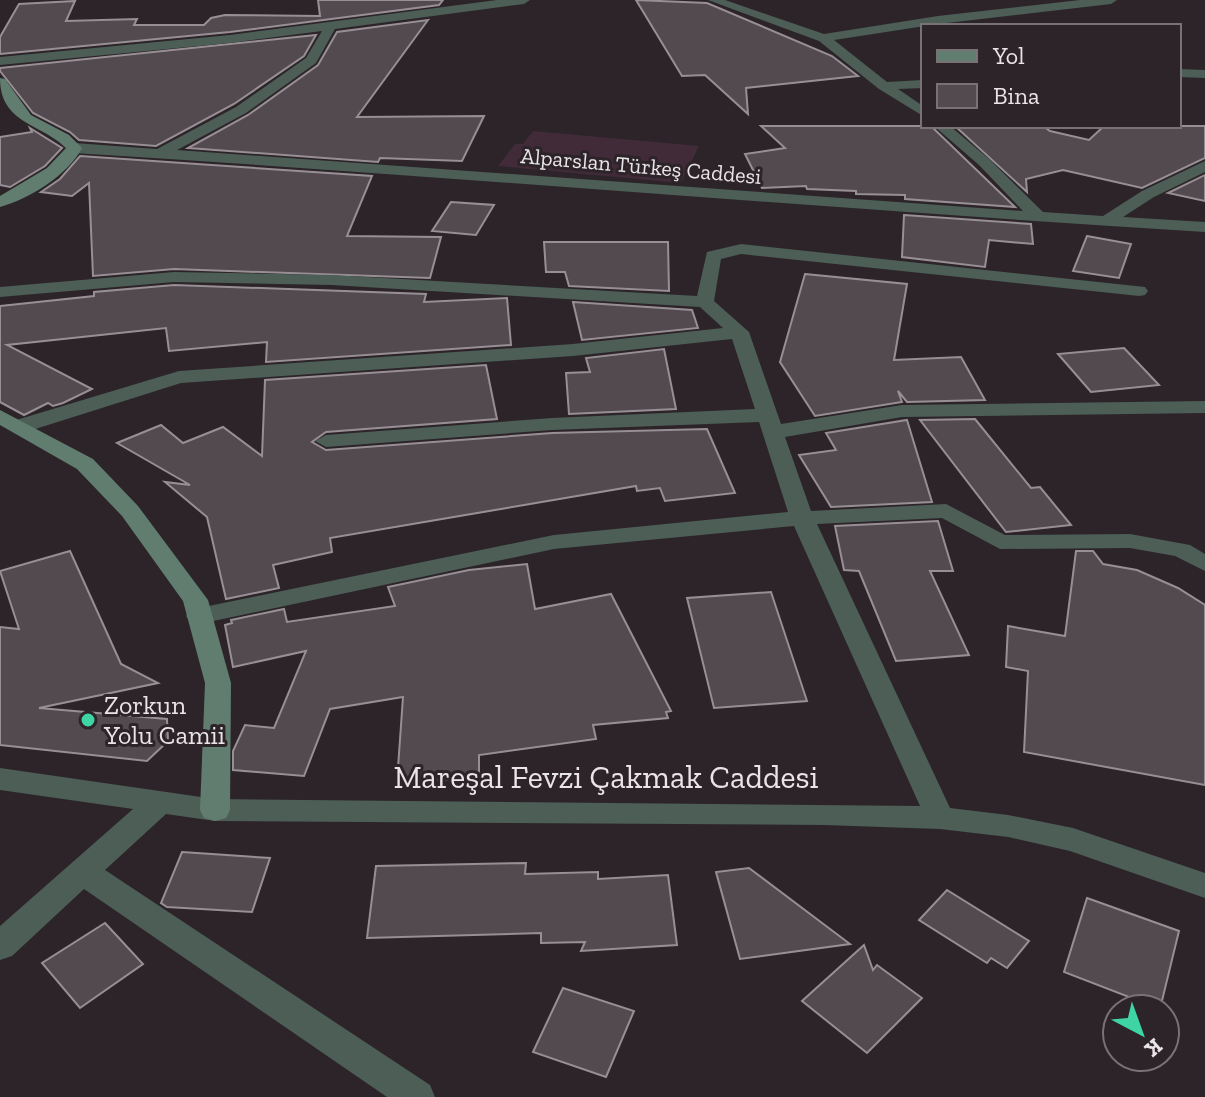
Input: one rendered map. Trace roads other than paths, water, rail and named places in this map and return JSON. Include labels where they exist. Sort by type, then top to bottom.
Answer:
[{"type":"street","points":[[0,61],[330,27],[524,0]]},
{"type":"street","points":[[714,0],[823,38],[921,111]]},
{"type":"street","points":[[823,38],[938,20],[1111,0]]},
{"type":"street","points":[[160,152],[241,110],[311,60],[330,27]]},
{"type":"street","points":[[1181,73],[1205,74]]},
{"type":"street","points":[[0,82],[24,117],[67,139],[74,148],[72,155],[57,168],[0,202]]},
{"type":"street","points":[[884,86],[921,84]]},
{"type":"street","points":[[943,128],[984,162],[1038,217]]},
{"type":"street","name":"Alparslan Türkeş Caddesi","points":[[74,148],[1205,227]]},
{"type":"street","points":[[1106,221],[1148,194],[1205,166]]},
{"type":"street","points":[[705,302],[713,256],[741,249],[1139,291]]},
{"type":"street","points":[[0,292],[189,277],[332,280],[705,302],[739,332],[802,518],[940,818]]},
{"type":"street","points":[[11,421],[179,377],[573,350],[739,332]]},
{"type":"street","points":[[326,441],[552,424],[771,424],[902,411],[1205,407]]},
{"type":"street","points":[[11,421],[85,464],[130,511],[195,600],[218,683],[215,810]]},
{"type":"street","points":[[199,616],[554,542],[802,518],[946,511],[1000,542],[1130,541],[1182,550],[1205,564]]},
{"type":"street","name":"Mareşal Fevzi Çakmak Caddesi","points":[[0,779],[215,810],[808,813],[940,818],[1008,826],[1073,840],[1205,886]]},
{"type":"street","points":[[0,946],[158,804]]},
{"type":"street","points":[[83,872],[417,1097]]},
{"type":"place","name":"Zorkun Yolu Camii","points":[[88,720]]}]
